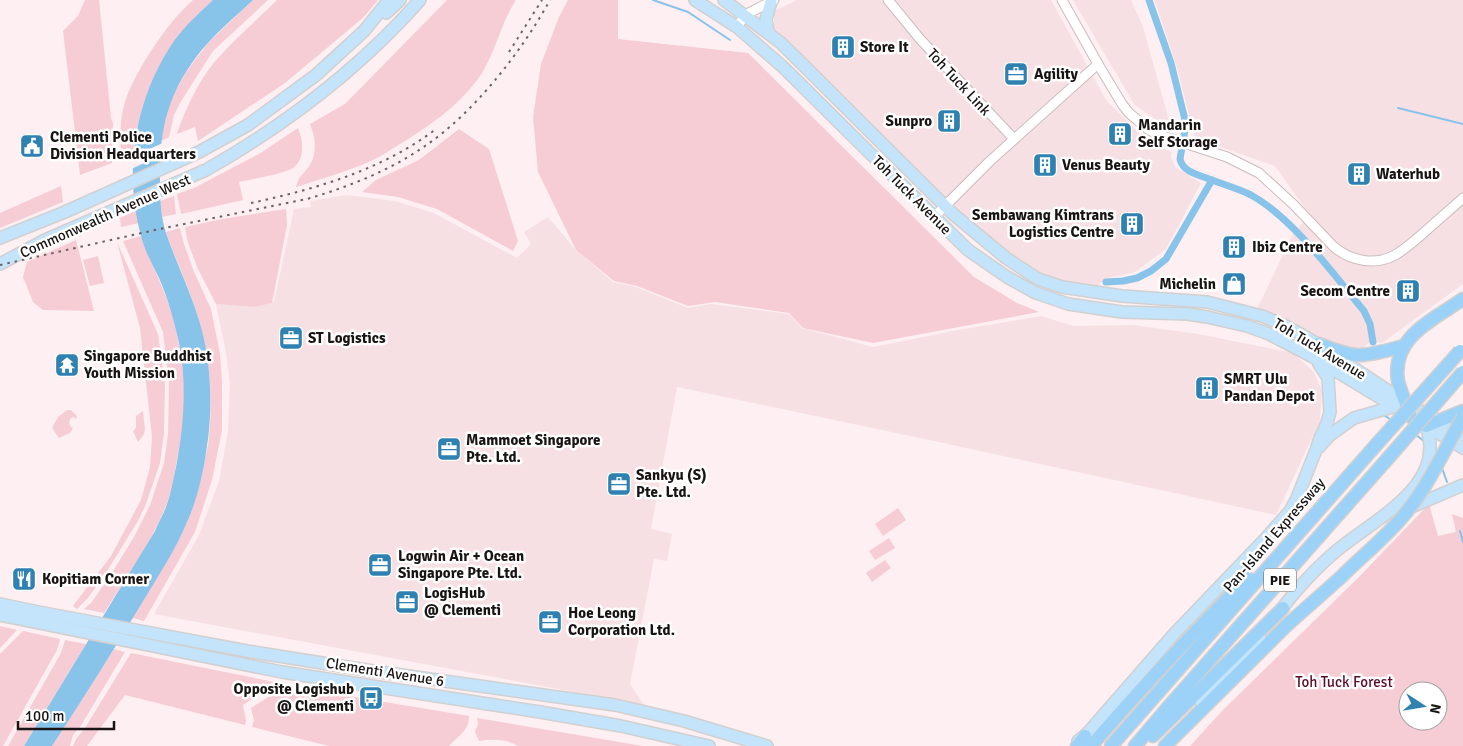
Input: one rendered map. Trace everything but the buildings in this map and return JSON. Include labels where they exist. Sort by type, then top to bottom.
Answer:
[{"type":"highway","points":[[1415,413],[1405,402],[1400,388],[1398,375],[1399,361],[1404,346],[1420,328],[1463,299]]},
{"type":"highway","points":[[1318,344],[1356,355],[1404,346]]},
{"type":"highway","name":"Pan-Island Expressway","points":[[1111,746],[1462,349]]},
{"type":"highway","name":"PIE","points":[[1135,746],[1463,372]]},
{"type":"highway","points":[[1426,426],[1463,411]]},
{"type":"highway","points":[[1165,746],[1287,625],[1394,527],[1432,474],[1463,417]]},
{"type":"highway","points":[[1077,746],[1088,741],[1131,699],[1185,641],[1251,575],[1280,554]]},
{"type":"highway","points":[[1144,746],[1282,608]]},
{"type":"main road","name":"Commonwealth Avenue West","points":[[0,238],[65,212],[199,152],[248,125],[316,75],[364,31],[389,0]]},
{"type":"main road","points":[[364,31],[400,0]]},
{"type":"main road","name":"Commonwealth Avenue West","points":[[0,264],[46,240],[206,170],[255,141],[344,74],[378,43],[420,0]]},
{"type":"main road","name":"Toh Tuck Avenue","points":[[695,0],[737,27],[783,67],[968,250],[1006,277],[1036,293],[1068,304],[1122,312],[1188,314],[1226,320],[1247,326],[1269,334],[1313,357],[1393,407],[1415,413]]},
{"type":"main road","name":"Toh Tuck Avenue","points":[[724,0],[781,43],[953,214],[1006,258],[1038,279],[1062,287],[1090,292],[1122,296],[1194,300],[1224,305],[1271,319],[1318,344],[1405,402]]},
{"type":"main road","points":[[768,32],[766,19],[773,1]]},
{"type":"main road","points":[[1072,746],[1088,741],[1174,634],[1285,517],[1297,498],[1327,423],[1331,403],[1328,378],[1313,357]]},
{"type":"main road","points":[[1316,450],[1330,436],[1354,418],[1405,402]]},
{"type":"main road","points":[[1415,413],[1440,421],[1463,435]]},
{"type":"main road","points":[[1415,413],[1426,426],[1463,448]]},
{"type":"main road","points":[[1161,746],[1245,655],[1282,608],[1319,567],[1348,542],[1374,525],[1401,503],[1414,489],[1425,471],[1430,450],[1430,440],[1426,426]]},
{"type":"main road","points":[[1374,525],[1463,484]]},
{"type":"main road","name":"Clementi Avenue 6","points":[[0,604],[204,643],[360,669],[615,705],[684,721],[767,746]]},
{"type":"main road","name":"Clementi Avenue 6","points":[[0,615],[288,673],[621,726],[709,746]]},
{"type":"street","name":"Toh Tuck Link","points":[[888,0],[920,40],[1014,139]]},
{"type":"street","points":[[1062,0],[1098,64],[1129,113],[1148,130],[1226,157],[1259,173],[1294,204],[1340,252],[1350,257],[1361,260],[1382,260],[1395,255],[1463,198]]},
{"type":"street","points":[[737,27],[745,15],[773,1]]},
{"type":"street","points":[[934,217],[1014,139],[1098,64]]},
{"type":"shaded area","points":[[797,0],[1051,0],[1106,100],[1150,144],[1172,152],[1171,157],[1175,167],[1201,183],[1166,249],[1135,272],[1108,278],[1091,290],[1039,278],[1009,259],[941,197],[774,30],[774,11]]},
{"type":"shaded area","points":[[1073,0],[1131,0],[1143,27],[1170,124],[1155,119],[1134,104]]},
{"type":"shaded area","points":[[1154,0],[1463,0],[1463,284],[1382,343],[1371,341],[1361,350],[1340,348],[1257,309],[1294,232],[1310,215],[1275,166],[1195,138],[1177,68]]},
{"type":"shaded area","points":[[347,195],[395,201],[434,213],[517,258],[531,244],[524,232],[548,217],[576,250],[613,282],[636,287],[688,308],[711,304],[789,314],[802,328],[873,347],[1041,316],[1074,326],[1133,325],[1198,334],[1293,353],[1314,372],[1322,391],[1320,421],[1276,515],[677,387],[651,529],[672,534],[667,561],[654,559],[630,684],[644,705],[154,614],[199,535],[219,481],[228,431],[230,384],[216,304],[254,307],[274,302],[294,209],[311,207],[310,201]]},
{"type":"green space","points":[[85,0],[99,0],[113,123],[112,163],[80,175],[63,31],[78,16]]},
{"type":"green space","points":[[193,0],[213,0],[177,39],[158,69],[140,116],[133,152],[121,157],[121,118],[132,85],[158,40],[174,19]]},
{"type":"green space","points":[[253,0],[268,0],[213,51],[180,103],[174,115],[169,137],[161,141],[170,101],[186,72],[209,42]]},
{"type":"green space","points":[[277,0],[378,0],[364,17],[285,83],[198,141],[195,127],[177,134],[194,93],[212,65]]},
{"type":"green space","points":[[447,0],[516,0],[506,18],[487,64],[466,94],[437,119],[382,155],[349,170],[296,187],[299,179],[313,159],[315,142],[310,124],[345,104]]},
{"type":"green space","points":[[568,0],[618,0],[618,39],[748,53],[974,277],[1017,303],[1039,312],[873,343],[803,328],[789,313],[715,302],[688,306],[637,286],[614,281],[576,250],[538,172],[533,117],[541,64],[559,17]]},
{"type":"green space","points":[[298,128],[302,143],[302,154],[293,168],[239,182],[243,200],[181,214],[177,194],[194,188],[259,154]]},
{"type":"green space","points":[[459,129],[489,149],[518,241],[513,251],[437,209],[398,197],[362,192],[376,180],[419,160]]},
{"type":"green space","points":[[61,186],[63,202],[0,228],[0,213]]},
{"type":"green space","points":[[174,196],[176,214],[162,217],[160,201]]},
{"type":"green space","points":[[286,209],[287,225],[272,303],[254,307],[216,304],[198,269],[188,243],[185,227]]},
{"type":"green space","points":[[136,211],[139,223],[121,227],[120,218]]},
{"type":"green space","points":[[180,228],[194,272],[211,309],[220,354],[222,430],[212,480],[195,532],[144,621],[133,618],[168,559],[189,517],[196,495],[210,431],[211,401],[204,342],[194,304],[166,232]]},
{"type":"green space","points":[[141,236],[172,314],[183,372],[183,419],[173,481],[165,508],[145,549],[104,613],[84,609],[91,603],[108,579],[134,537],[150,505],[164,463],[168,434],[169,383],[163,332],[123,241]]},
{"type":"green space","points":[[76,240],[94,311],[43,310],[33,302],[23,277],[27,262]]},
{"type":"green space","points":[[117,242],[158,334],[165,384],[164,434],[160,463],[138,521],[104,576],[77,609],[73,606],[111,556],[141,500],[150,467],[152,437],[140,328]]},
{"type":"green space","points":[[98,256],[104,283],[90,286],[83,260]]},
{"type":"green space","points":[[67,410],[71,410],[77,416],[76,419],[73,417],[70,419],[70,424],[73,428],[70,433],[59,438],[52,428],[58,417]]},
{"type":"green space","points":[[143,411],[145,430],[138,442],[133,431],[136,428],[136,416]]},
{"type":"green space","name":"Toh Tuck Forest","points":[[1429,504],[1438,536],[1456,532],[1452,514],[1463,518],[1463,746],[1190,746],[1222,711],[1358,578]]},
{"type":"green space","points":[[898,508],[906,520],[883,536],[875,524]]},
{"type":"green space","points":[[889,538],[895,548],[875,560],[869,551]]},
{"type":"green space","points":[[885,560],[891,568],[872,582],[866,573]]},
{"type":"green space","points":[[0,626],[17,630],[0,648]]},
{"type":"green space","points":[[23,631],[60,639],[57,650],[3,746],[0,746],[0,654]]},
{"type":"green space","points":[[65,640],[86,644],[24,746],[8,746],[61,653]]},
{"type":"green space","points":[[114,649],[125,652],[80,727],[73,735],[70,746],[52,746]]},
{"type":"green space","points":[[131,653],[289,685],[289,687],[270,687],[243,705],[245,725],[125,695],[87,746],[73,746]]},
{"type":"green space","points":[[294,687],[469,716],[469,721],[462,733],[449,746],[329,746],[252,727],[254,720],[251,708],[273,694],[293,694]]},
{"type":"green space","points":[[477,718],[643,746],[518,746],[499,740],[479,741],[475,732],[478,724]]},
{"type":"water","points":[[213,0],[253,0],[203,48],[186,71],[171,101],[166,116],[160,166],[164,227],[197,315],[209,370],[209,431],[200,485],[191,514],[173,551],[111,654],[52,746],[24,746],[155,531],[171,492],[183,420],[183,374],[177,335],[168,302],[141,236],[133,186],[133,160],[142,110],[150,86],[161,63],[178,35]]},
{"type":"pier","points":[[163,143],[162,155],[131,169],[131,157]]},
{"type":"waterway","points":[[653,0],[688,12],[730,40]]},
{"type":"waterway","points":[[1106,282],[1137,278],[1151,271],[1166,259],[1212,180],[1188,170],[1180,159],[1186,124],[1171,63],[1149,0]]},
{"type":"waterway","points":[[1398,108],[1463,124]]},
{"type":"waterway","points":[[1212,180],[1251,195],[1267,205],[1297,232],[1364,311],[1370,324],[1373,342]]},
{"type":"waterway","points":[[1382,414],[1393,421]]},
{"type":"waterway","points":[[1416,435],[1424,441]]},
{"type":"waterway","points":[[1442,468],[1447,482]]},
{"type":"waterway","points":[[1460,531],[1463,542]]},
{"type":"railway","points":[[509,52],[542,0]]},
{"type":"railway","points":[[0,265],[155,230],[307,199],[353,184],[383,171],[425,146],[479,99],[526,40],[550,0]]},
{"type":"railway","points":[[251,203],[324,184],[371,167],[393,156],[436,129]]},
{"type":"place","name":"Store It","points":[[843,47]]},
{"type":"place","name":"Agility","points":[[1016,74]]},
{"type":"place","name":"Sunpro","points":[[949,121]]},
{"type":"place","name":"Mandarin Self Storage","points":[[1120,134]]},
{"type":"place","name":"Clementi Police Division Headquarters","points":[[32,146]]},
{"type":"place","name":"Venus Beauty","points":[[1045,165]]},
{"type":"place","name":"Waterhub","points":[[1359,174]]},
{"type":"place","name":"Sembawang Kimtrans Logistics Centre","points":[[1132,224]]},
{"type":"place","name":"Ibiz Centre","points":[[1234,247]]},
{"type":"place","name":"Michelin","points":[[1234,284]]},
{"type":"place","name":"Secom Centre","points":[[1408,291]]},
{"type":"place","name":"ST Logistics","points":[[291,338]]},
{"type":"place","name":"Singapore Buddhist Youth Mission","points":[[67,365]]},
{"type":"place","name":"SMRT Ulu Pandan Depot","points":[[1207,388]]},
{"type":"place","name":"Mammoet Singapore Pte. Ltd.","points":[[449,449]]},
{"type":"place","name":"Sankyu (S) Pte. Ltd.","points":[[619,484]]},
{"type":"place","name":"Logwin Air + Ocean Singapore Pte. Ltd.","points":[[380,565]]},
{"type":"place","name":"Kopitiam Corner","points":[[24,579]]},
{"type":"place","name":"LogisHub @ Clementi","points":[[407,602]]},
{"type":"place","name":"Hoe Leong Corporation Ltd.","points":[[550,622]]},
{"type":"place","name":"Opposite Logishub @ Clementi","points":[[371,698]]}]
